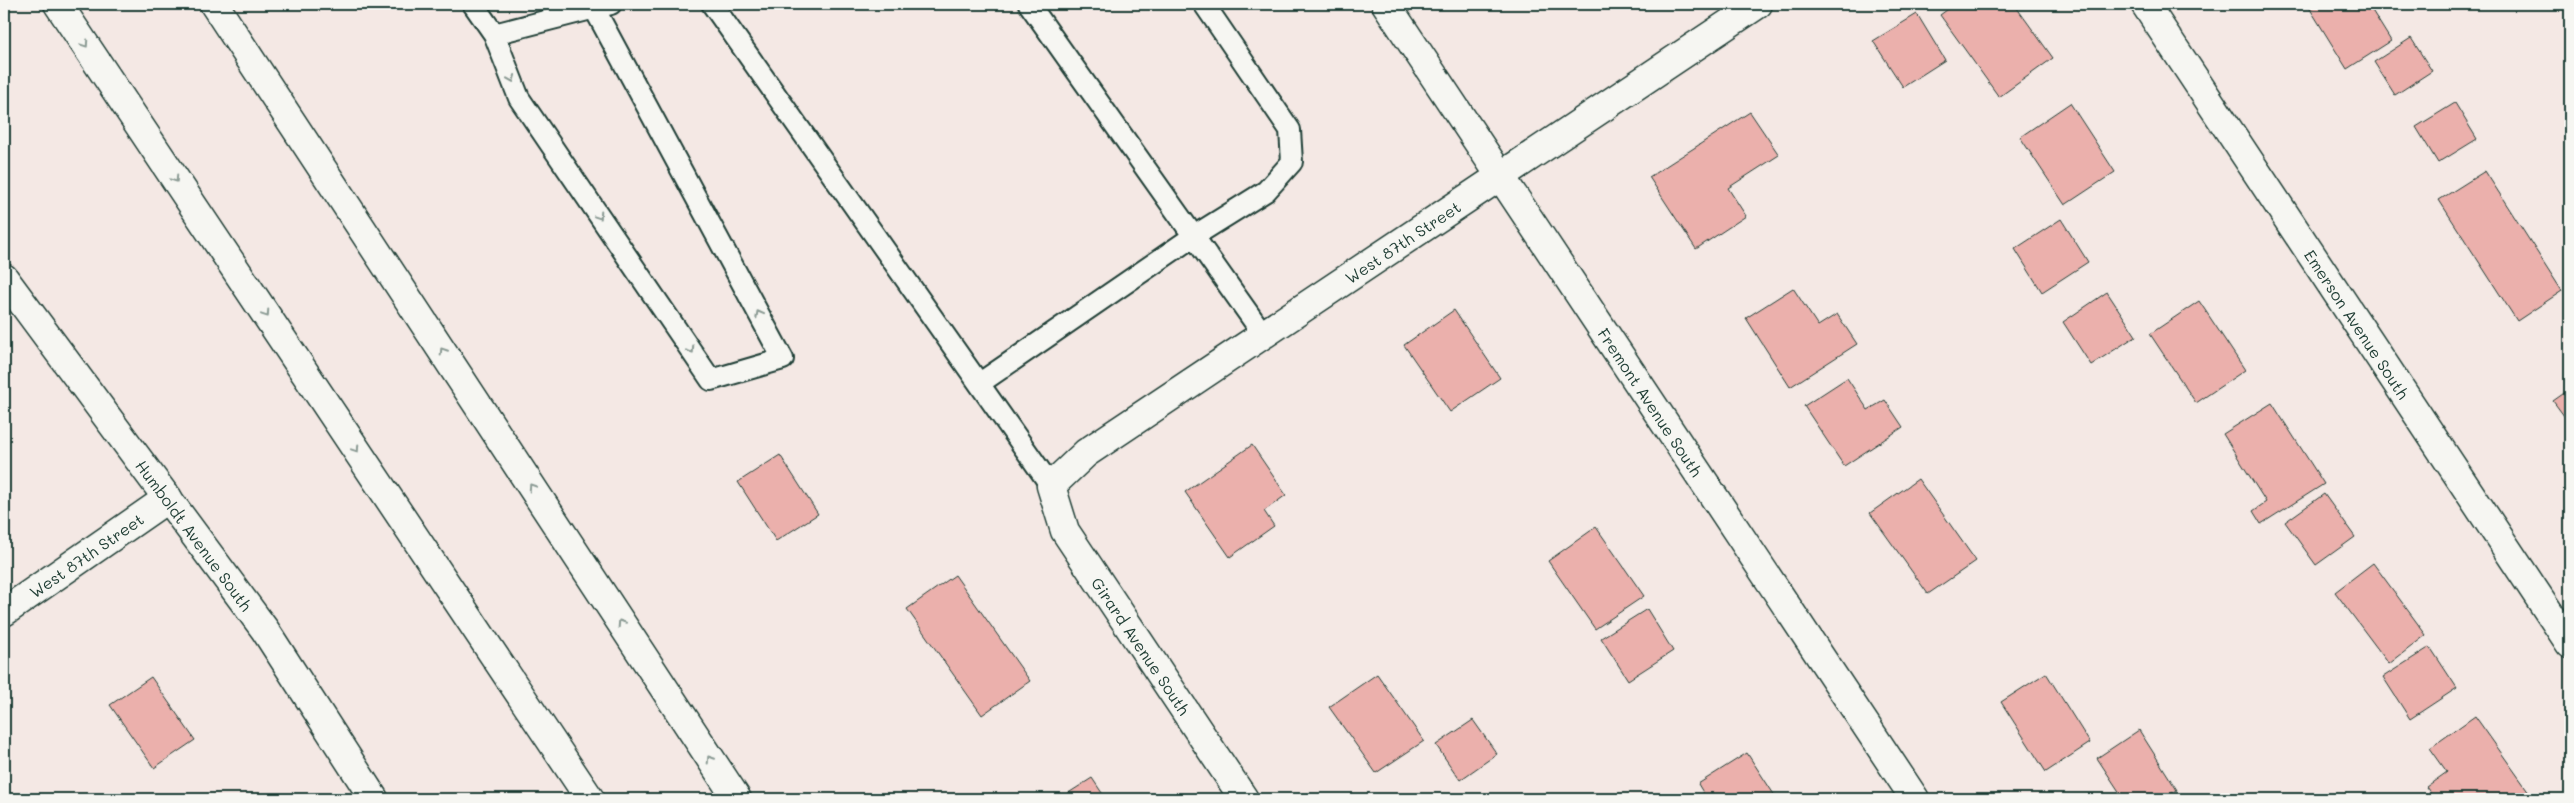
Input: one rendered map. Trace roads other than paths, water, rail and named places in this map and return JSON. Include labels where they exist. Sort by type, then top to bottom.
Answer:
[{"type":"main road","points":[[58,4],[590,799]]},
{"type":"main road","points":[[214,4],[737,799]]},
{"type":"main road","name":"Fremont Avenue South","points":[[1386,4],[1915,799]]},
{"type":"main road","name":"West 87th Street","points":[[1051,486],[1086,453],[1758,4]]},
{"type":"main road","name":"Emerson Avenue South","points":[[2146,4],[2570,644]]},
{"type":"main road","name":"Humboldt Avenue South","points":[[4,278],[266,630],[374,799]]},
{"type":"main road","name":"Girard Avenue South","points":[[1051,486],[1065,531],[1244,799]]},
{"type":"main road","name":"West 87th Street","points":[[4,612],[168,498]]},
{"type":"lane","points":[[473,4],[494,34],[519,98],[711,380],[783,359],[602,6],[494,34]]},
{"type":"lane","points":[[712,4],[1051,486]]},
{"type":"lane","points":[[1029,4],[1262,334]]},
{"type":"lane","points":[[980,383],[1194,236],[1266,191],[1292,162],[1290,130],[1204,4]]}]
